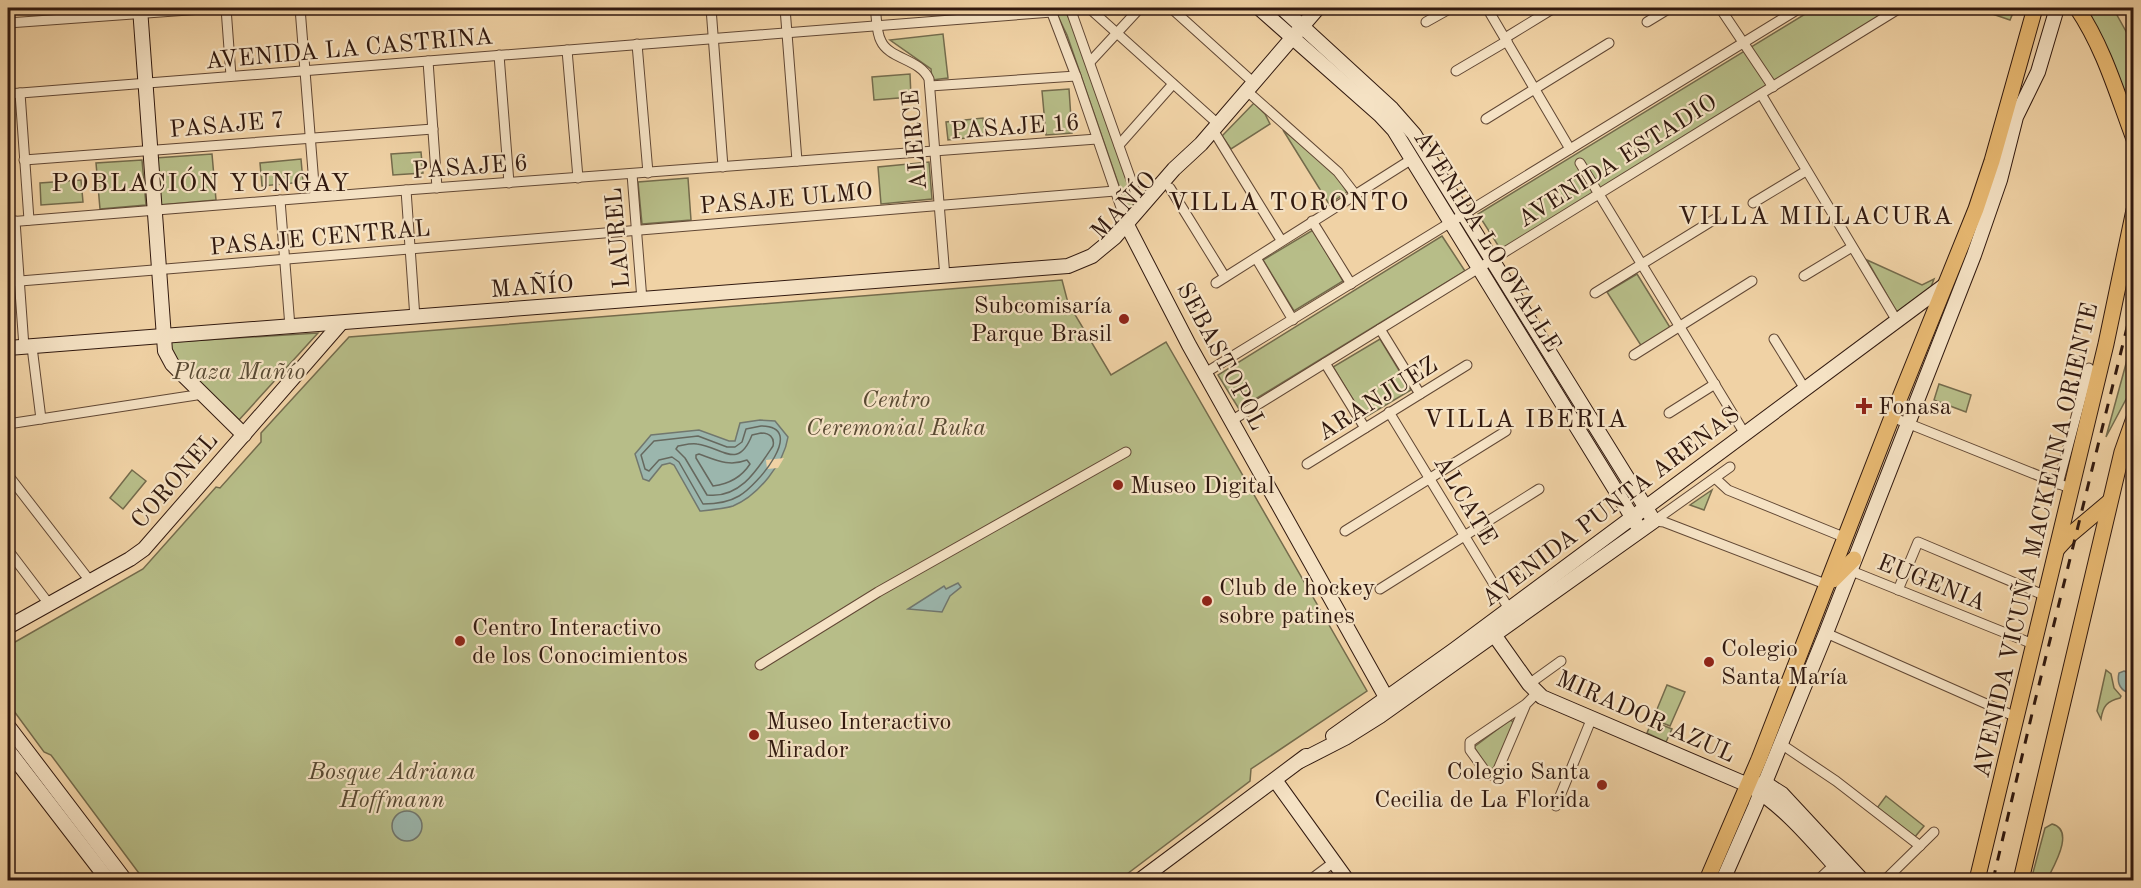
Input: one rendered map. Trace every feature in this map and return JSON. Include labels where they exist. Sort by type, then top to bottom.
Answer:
[{"type":"main road","points":[[1707,880],[1758,787],[1846,538],[1899,420],[1945,285],[1986,180],[2035,8]]},
{"type":"main road","points":[[2077,8],[2102,52],[2133,139]]},
{"type":"main road","name":"AVENIDA VICUÑA MACKENNA ORIENTE","points":[[1977,880],[2046,596],[2056,550],[2065,486],[2106,344],[2133,210]]},
{"type":"main road","points":[[2089,368],[2106,344]]},
{"type":"main road","points":[[2020,880],[2125,439],[2133,418]]},
{"type":"main road","points":[[2056,550],[2071,534],[2110,502]]},
{"type":"main road","points":[[1828,585],[1852,565]]},
{"type":"street","points":[[8,23],[140,10],[216,8]]},
{"type":"street","points":[[226,8],[231,76]]},
{"type":"street","points":[[300,8],[315,197]]},
{"type":"street","points":[[711,8],[723,167]]},
{"type":"street","points":[[785,8],[796,161]]},
{"type":"street","name":"ALERCE","points":[[875,8],[880,40],[885,47],[922,69],[928,76],[945,277]]},
{"type":"street","points":[[1070,8],[1141,208]]},
{"type":"street","points":[[1089,8],[1173,84],[1215,127],[1281,240]]},
{"type":"street","points":[[1090,62],[1140,8]]},
{"type":"street","points":[[1171,8],[1338,172],[1355,194]]},
{"type":"street","name":"AVENIDA LO OVALLE","points":[[1259,8],[1385,120],[1412,159],[1641,530]]},
{"type":"street","name":"AVENIDA LO OVALLE","points":[[1282,8],[1407,124],[1654,520]]},
{"type":"street","name":"MAÑÍO","points":[[8,348],[1060,267],[1074,268],[1097,262],[1113,251],[1141,208],[1174,169],[1201,144],[1318,8]]},
{"type":"street","points":[[1426,22],[1451,8]]},
{"type":"street","points":[[1486,8],[1570,148]]},
{"type":"street","points":[[1456,71],[1554,8]]},
{"type":"street","points":[[1647,22],[1670,8]]},
{"type":"street","points":[[1720,8],[1773,87]]},
{"type":"street","name":"AVENIDA ESTADIO","points":[[1205,373],[1800,8]]},
{"type":"street","name":"AVENIDA ESTADIO","points":[[1231,421],[1900,8]]},
{"type":"street","points":[[1723,880],[1758,787],[1780,744],[1826,633],[1852,565],[1899,420],[1978,244],[2000,180],[2016,117],[2037,72],[2057,8]]},
{"type":"street","points":[[140,10],[165,351],[169,360],[244,435]]},
{"type":"street","name":"AVENIDA LA CASTRINA","points":[[8,94],[1051,10]]},
{"type":"street","name":"SEBASTOPOL","points":[[1051,10],[1129,228],[1231,421],[1389,703]]},
{"type":"street","points":[[1486,119],[1609,43]]},
{"type":"street","points":[[638,44],[648,172]]},
{"type":"street","points":[[567,50],[578,178]]},
{"type":"street","points":[[499,55],[508,183]]},
{"type":"street","points":[[428,61],[437,188]]},
{"type":"street","points":[[930,86],[1076,76]]},
{"type":"street","points":[[1119,145],[1173,84]]},
{"type":"street","points":[[20,93],[29,220]]},
{"type":"street","points":[[1761,94],[1897,321]]},
{"type":"street","name":"PASAJE 7","points":[[24,160],[433,129]]},
{"type":"street","name":"PASAJE 16","points":[[935,151],[1097,139]]},
{"type":"street","name":"MAÑÍO","points":[[1129,228],[1170,188],[1201,144]]},
{"type":"street","name":"PASAJE 6","points":[[11,222],[935,151]]},
{"type":"street","points":[[1216,283],[1412,159]]},
{"type":"street","points":[[1580,163],[1745,434]]},
{"type":"street","points":[[1753,203],[1806,171]]},
{"type":"street","name":"LAUREL","points":[[632,174],[642,300]]},
{"type":"street","points":[[1170,188],[1225,277]]},
{"type":"street","points":[[406,190],[416,318]]},
{"type":"street","points":[[939,206],[1115,191]]},
{"type":"street","points":[[280,200],[290,327]]},
{"type":"street","name":"PASAJE ULMO","points":[[636,230],[939,206]]},
{"type":"street","points":[[1595,293],[1715,219]]},
{"type":"street","points":[[1312,221],[1351,284]]},
{"type":"street","points":[[11,222],[28,347],[41,419]]},
{"type":"street","name":"PASAJE CENTRAL","points":[[8,282],[636,230]]},
{"type":"street","points":[[1804,276],[1852,247]]},
{"type":"street","points":[[1256,258],[1293,320]]},
{"type":"street","points":[[1634,355],[1752,281]]},
{"type":"street","name":"AVENIDA PUNTA ARENAS","points":[[1490,630],[1509,609],[1945,285]]},
{"type":"street","name":"CORONEL","points":[[8,627],[144,549],[341,323]]},
{"type":"street","points":[[1380,329],[1419,394]]},
{"type":"street","points":[[1774,339],[1805,389]]},
{"type":"street","points":[[1325,363],[1365,428]]},
{"type":"street","name":"ARANJUEZ","points":[[1307,464],[1467,365]]},
{"type":"street","name":"AVENIDA VICUÑA MACKENNA ORIENTE","points":[[2065,486],[2089,368]]},
{"type":"street","points":[[1669,413],[1715,384]]},
{"type":"street","points":[[8,424],[203,394]]},
{"type":"street","name":"ALCATE","points":[[1389,412],[1509,609]]},
{"type":"street","points":[[1899,420],[2065,486]]},
{"type":"street","points":[[1345,531],[1506,431]]},
{"type":"street","points":[[760,666],[878,592],[1126,452]]},
{"type":"street","name":"AVENIDA PUNTA ARENAS","points":[[1140,880],[1300,761],[1345,738],[1490,630],[1641,530],[1730,467]]},
{"type":"street","points":[[8,475],[90,581]]},
{"type":"street","points":[[1715,478],[1728,490],[1846,538]]},
{"type":"street","points":[[1380,589],[1539,489]]},
{"type":"street","points":[[1654,520],[1828,585]]},
{"type":"street","points":[[1898,590],[1918,542],[2046,596]]},
{"type":"street","points":[[8,550],[49,604]]},
{"type":"street","name":"EUGENIA","points":[[1852,565],[1898,590],[2033,644]]},
{"type":"street","name":"MIRADOR AZUL","points":[[1490,630],[1533,688],[1548,701],[1758,787],[1782,794],[1862,880]]},
{"type":"street","points":[[1826,633],[2016,717]]},
{"type":"street","points":[[1526,704],[1470,742],[1470,750],[1488,775],[1494,775],[1497,772],[1533,688],[1561,661]]},
{"type":"street","points":[[1556,806],[1592,720]]},
{"type":"street","points":[[8,726],[125,880]]},
{"type":"street","points":[[1780,744],[1836,781],[1920,846]]},
{"type":"street","points":[[8,750],[108,880]]},
{"type":"street","points":[[1275,780],[1347,880]]},
{"type":"street","name":"MIRADOR AZUL","points":[[1758,787],[1779,806],[1848,880]]},
{"type":"street","points":[[1885,880],[1934,832]]},
{"type":"street","points":[[1310,880],[1334,862]]},
{"type":"street","points":[[1818,880],[1834,865]]},
{"type":"green space","points":[[1054,8],[1064,8],[1079,40],[1136,204],[1128,212],[1067,35]]},
{"type":"green space","points":[[1815,8],[1894,8],[1501,250],[1478,214]]},
{"type":"green space","points":[[1975,8],[2015,8],[2010,20]]},
{"type":"green space","points":[[2084,8],[2113,8],[2133,44],[2133,121]]},
{"type":"green space","points":[[943,34],[948,78],[932,80],[931,69],[890,40]]},
{"type":"green space","points":[[910,74],[911,97],[874,100],[872,77]]},
{"type":"green space","points":[[1069,89],[1072,133],[1046,135],[1042,91]]},
{"type":"green space","points":[[1254,103],[1265,114],[1270,124],[1231,149],[1222,136]]},
{"type":"green space","points":[[983,118],[985,136],[948,140],[946,122]]},
{"type":"green space","points":[[1283,130],[1336,174],[1347,192],[1329,204]]},
{"type":"green space","points":[[421,152],[423,173],[393,175],[391,154]]},
{"type":"green space","points":[[212,154],[216,200],[159,205],[155,158]]},
{"type":"green space","points":[[301,159],[303,182],[262,186],[260,163]]},
{"type":"green space","points":[[142,160],[146,205],[100,209],[96,163]]},
{"type":"green space","points":[[929,162],[932,199],[881,204],[878,167]]},
{"type":"green space","points":[[688,178],[691,220],[642,224],[638,182]]},
{"type":"green space","points":[[81,180],[83,202],[41,205],[40,183]]},
{"type":"green space","points":[[1313,230],[1343,281],[1294,311],[1263,260]]},
{"type":"green space","points":[[1442,236],[1465,271],[1239,409],[1218,375]]},
{"type":"green space","points":[[1867,260],[1922,285],[1934,279],[1929,292],[1898,314]]},
{"type":"green space","points":[[1637,274],[1671,329],[1642,347],[1607,292]]},
{"type":"green space","points":[[1062,280],[1068,303],[1111,375],[1166,342],[1367,691],[1251,769],[1250,781],[1119,880],[144,880],[51,755],[44,752],[8,703],[8,646],[143,569],[216,487],[220,488],[261,442],[261,433],[349,337]]},
{"type":"green space","name":"Plaza Mañío","points":[[318,333],[239,420],[170,353],[171,342]]},
{"type":"green space","points":[[2133,338],[2133,386],[2106,437]]},
{"type":"green space","points":[[1380,339],[1411,390],[1364,418],[1333,367]]},
{"type":"green space","points":[[1939,384],[1971,395],[1966,412],[1934,400]]},
{"type":"green space","points":[[132,470],[146,481],[123,509],[110,498]]},
{"type":"green space","points":[[1712,490],[1704,510],[1690,505]]},
{"type":"green space","points":[[2106,670],[2111,674],[2114,688],[2121,696],[2106,705],[2101,719],[2097,711]]},
{"type":"green space","points":[[1667,685],[1685,692],[1670,726],[1653,719]]},
{"type":"green space","points":[[1510,720],[1514,722],[1495,767],[1489,770],[1474,747]]},
{"type":"green space","points":[[1652,721],[1672,729],[1666,742],[1647,733]]},
{"type":"green space","points":[[1886,796],[1924,826],[1914,838],[1877,808]]},
{"type":"green space","points":[[2052,824],[2062,833],[2063,841],[2058,858],[2047,880],[2031,880],[2045,828]]},
{"type":"water","points":[[760,420],[775,421],[788,437],[786,447],[775,468],[760,487],[752,495],[733,506],[700,511],[674,465],[670,463],[662,465],[649,481],[643,479],[635,454],[651,435],[699,430],[735,441],[740,423]]},
{"type":"water","points":[[958,583],[961,587],[950,596],[942,612],[908,609],[944,586],[946,589]]},
{"type":"water","points":[[2124,671],[2131,675],[2132,680],[2132,689],[2127,692],[2120,687],[2119,682],[2119,673]]},
{"type":"water","points":[[407,811],[418,815],[422,826],[418,837],[407,841],[396,837],[392,826],[396,815]]},
{"type":"pier","points":[[784,458],[778,468],[767,469],[766,460]]},
{"type":"railway","points":[[1993,880],[2134,299]]},
{"type":"place","name":"Subcomisaría Parque Brasil","points":[[1124,319]]},
{"type":"place","name":"Fonasa","points":[[1864,406]]},
{"type":"place","name":"Museo Digital","points":[[1118,485]]},
{"type":"place","name":"Club de hockey sobre patines","points":[[1207,601]]},
{"type":"place","name":"Centro Interactivo de los Conocimientos","points":[[460,641]]},
{"type":"place","name":"Colegio Santa María","points":[[1709,662]]},
{"type":"place","name":"Museo Interactivo Mirador","points":[[754,735]]},
{"type":"place","name":"Colegio Santa Cecilia de La Florida","points":[[1602,785]]},
{"type":"district","name":"POBLACIÓN YUNGAY","points":[[201,182]]},
{"type":"district","name":"VILLA TORONTO","points":[[1289,201]]},
{"type":"district","name":"VILLA MILLACURA","points":[[1816,215]]},
{"type":"district","name":"VILLA IBERIA","points":[[1526,418]]},
{"type":"park label","name":"Centro Ceremonial Ruka","points":[[896,413]]},
{"type":"park label","name":"Bosque Adriana Hoffmann","points":[[392,785]]}]
